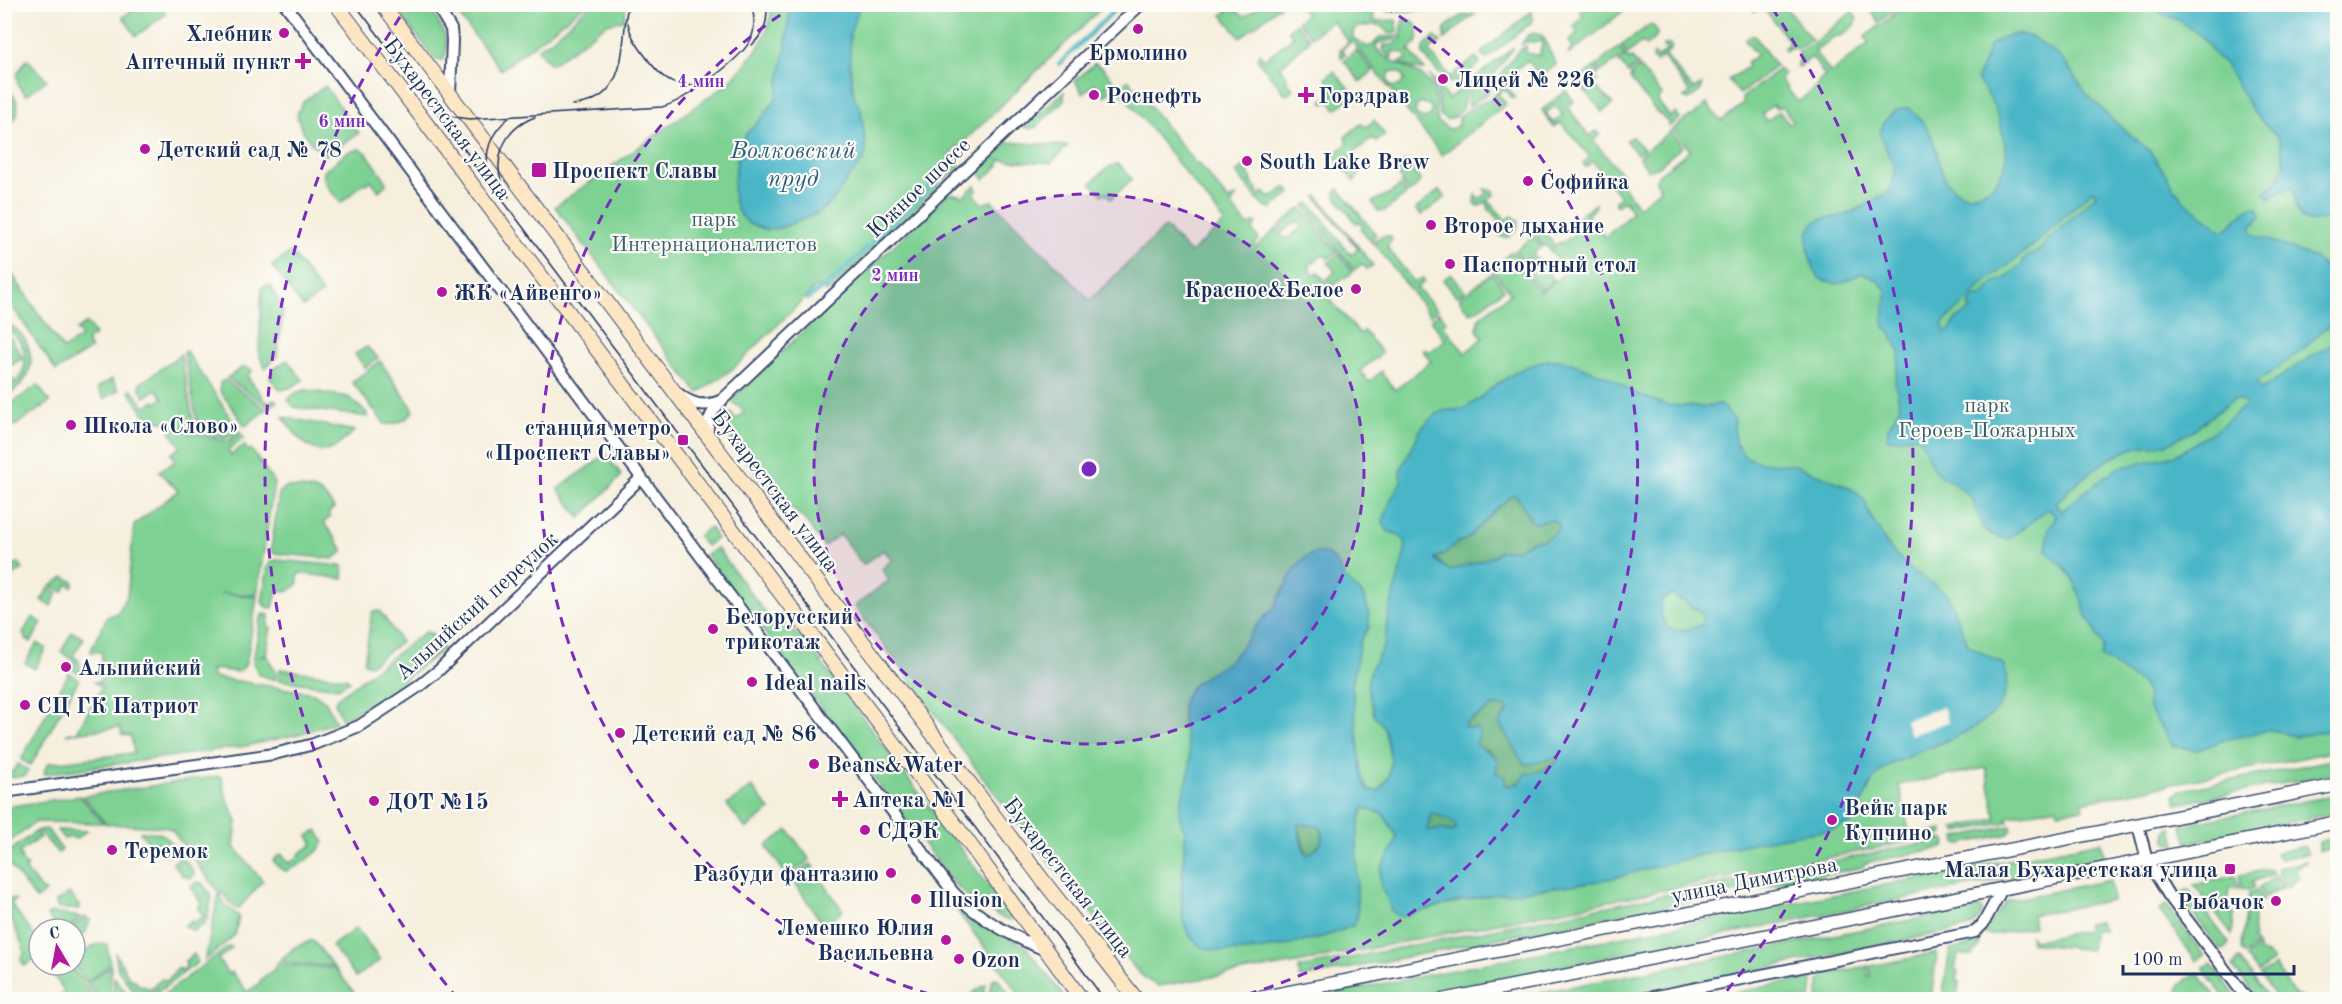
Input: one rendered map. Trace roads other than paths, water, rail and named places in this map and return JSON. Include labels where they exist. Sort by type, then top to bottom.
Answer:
[{"type":"main road","name":"Бухарестская улица","points":[[336,4],[1018,909],[1043,949],[1082,999]]},
{"type":"main road","name":"Бухарестская улица","points":[[381,4],[1045,883],[1137,999]]},
{"type":"street","name":"Бухарестская улица","points":[[285,4],[953,892],[966,906],[1043,949]]},
{"type":"street","points":[[436,4],[446,18],[452,40],[450,96]]},
{"type":"street","name":"Южное шоссе","points":[[709,437],[707,428],[709,420],[722,400],[1141,4]]},
{"type":"street","points":[[673,389],[688,401],[700,405],[714,404],[722,400]]},
{"type":"street","name":"Альпийский переулок","points":[[4,792],[274,754],[330,739],[359,726],[438,671],[641,478]]},
{"type":"street","name":"улица Димитрова","points":[[1250,999],[2337,785]]},
{"type":"street","points":[[1442,999],[2337,822]]},
{"type":"street","points":[[2138,825],[2147,860],[2169,896],[2247,999]]},
{"type":"street","points":[[1636,999],[1975,932],[1986,918],[2002,889]]},
{"type":"water","name":"Волковский пруд","points":[[790,5],[860,5],[850,33],[850,65],[854,96],[861,109],[866,150],[863,161],[832,202],[817,214],[780,228],[768,230],[749,224],[738,212],[733,187],[738,155],[746,134],[763,117],[776,99],[785,51]]},
{"type":"water","points":[[2156,5],[2337,5],[2337,212],[2321,220],[2304,220],[2297,210],[2296,195],[2292,187],[2284,189],[2270,199],[2265,192],[2276,182],[2285,166],[2279,138],[2254,113],[2225,64],[2201,36],[2178,20],[2161,14]]},
{"type":"water","points":[[2017,34],[2032,37],[2063,59],[2086,93],[2110,118],[2149,150],[2182,199],[2222,231],[2248,209],[2258,207],[2261,215],[2251,228],[2252,234],[2303,253],[2337,277],[2337,322],[2324,329],[2301,351],[2256,383],[2262,389],[2320,351],[2337,343],[2337,729],[2295,737],[2284,732],[2269,730],[2224,740],[2198,750],[2173,746],[2148,707],[2148,694],[2143,685],[2101,657],[2103,646],[2086,614],[2075,582],[2064,567],[2046,551],[2049,528],[2056,517],[2050,510],[2008,539],[1996,536],[1983,527],[1973,501],[1967,494],[1936,472],[1919,438],[1887,439],[1888,428],[1900,407],[1895,381],[1900,354],[1893,337],[1884,327],[1887,293],[1874,278],[1863,273],[1838,284],[1820,279],[1808,251],[1808,235],[1818,220],[1847,214],[1888,192],[1894,168],[1880,133],[1887,118],[1903,108],[1909,108],[1916,115],[1931,136],[1941,169],[1949,184],[1967,195],[1977,194],[1994,184],[2004,166],[2006,156],[2004,142],[1993,104],[1977,79],[1990,45],[2003,37]],"holes":[[[2093,190],[2096,195],[2041,249],[2023,260],[2023,264],[2003,280],[1995,282],[1982,296],[1974,298],[1973,295],[1980,287],[2036,243]],[[1969,299],[1971,302],[1968,307],[1973,309],[1957,319],[1949,331],[1945,331],[1942,324]],[[2235,398],[2244,402],[2245,405],[2219,428],[2176,455],[2118,468],[2062,511],[2055,504],[2082,479],[2123,452],[2134,448],[2166,444],[2193,430]]]},
{"type":"water","points":[[1549,360],[1563,360],[1611,378],[1634,393],[1666,405],[1706,407],[1717,404],[1724,407],[1734,420],[1735,443],[1744,456],[1759,462],[1795,465],[1849,487],[1864,499],[1886,543],[1897,556],[1910,569],[1947,594],[1969,646],[2003,664],[2006,680],[2001,704],[1993,714],[1971,729],[1893,763],[1883,770],[1871,784],[1850,824],[1722,850],[1604,880],[1499,894],[1402,916],[1392,912],[1380,883],[1381,869],[1394,847],[1396,835],[1383,814],[1364,808],[1357,839],[1358,912],[1354,925],[1302,942],[1259,950],[1221,951],[1199,945],[1186,930],[1182,906],[1185,830],[1179,815],[1190,766],[1182,713],[1186,695],[1195,683],[1226,663],[1238,651],[1255,627],[1272,610],[1300,563],[1308,556],[1317,553],[1328,554],[1337,563],[1346,579],[1363,595],[1369,612],[1369,627],[1360,641],[1352,686],[1362,776],[1368,790],[1379,791],[1389,776],[1391,760],[1384,727],[1374,715],[1367,684],[1371,669],[1385,643],[1387,622],[1406,547],[1402,537],[1387,531],[1383,522],[1390,501],[1401,481],[1400,471],[1421,429],[1429,420],[1442,411],[1463,409],[1523,368]],"holes":[[[1514,494],[1535,523],[1550,520],[1556,521],[1559,526],[1556,533],[1543,540],[1533,541],[1516,550],[1499,551],[1494,556],[1450,571],[1436,561],[1435,558],[1445,554],[1457,542],[1466,540]],[[1671,594],[1702,613],[1703,624],[1682,630],[1669,629],[1661,615],[1661,601]],[[1493,706],[1506,706],[1509,711],[1499,723],[1522,761],[1527,765],[1556,757],[1558,761],[1543,770],[1525,774],[1520,783],[1507,786],[1504,784],[1505,777],[1496,773],[1498,759],[1476,744],[1480,734],[1478,729],[1464,727],[1466,723]],[[1433,813],[1453,822],[1457,827],[1453,832],[1427,830]],[[1300,824],[1318,826],[1322,834],[1321,842],[1311,853],[1307,855],[1301,842],[1298,826]]]},
{"type":"waterway","points":[[1059,64],[1121,4]]},
{"type":"waterway","points":[[943,174],[952,166]]},
{"type":"waterway","points":[[807,299],[830,283],[936,181]]},
{"type":"tram line","points":[[355,4],[1105,1000]]},
{"type":"tram line","points":[[572,105],[591,101],[604,93],[613,82],[622,53],[628,4]]},
{"type":"tram line","points":[[437,109],[449,116],[469,119],[662,107],[671,104],[723,69],[744,49],[750,41],[754,27],[751,4]]},
{"type":"tram line","points":[[752,45],[765,26],[766,4]]},
{"type":"tram line","points":[[628,23],[636,42],[661,75],[675,84],[692,85],[702,82]]},
{"type":"tram line","points":[[490,179],[487,161],[490,144],[498,129],[511,116]]},
{"type":"tram line","points":[[509,197],[500,174],[501,151],[513,131],[535,117]]},
{"type":"place","name":"Ермолино","points":[[1138,29]]},
{"type":"place","name":"Хлебник","points":[[284,33]]},
{"type":"place","name":"Аптечный пункт","points":[[303,61]]},
{"type":"place","name":"Лицей № 226","points":[[1443,79]]},
{"type":"place","name":"Роснефть","points":[[1094,95]]},
{"type":"place","name":"Горздрав","points":[[1306,95]]},
{"type":"place","name":"Детский сад № 78","points":[[145,149]]},
{"type":"place","name":"South Lake Brew","points":[[1247,161]]},
{"type":"place","name":"Проспект Славы","points":[[539,170]]},
{"type":"place","name":"Софийка","points":[[1528,181]]},
{"type":"place","name":"Второе дыхание","points":[[1431,225]]},
{"type":"place","name":"Паспортный стол","points":[[1450,264]]},
{"type":"place","name":"Красное&Белое","points":[[1356,289]]},
{"type":"place","name":"ЖК «Айвенго»","points":[[442,292]]},
{"type":"place","name":"Школа «Слово»","points":[[71,425]]},
{"type":"place","name":"станция метро «Проспект Славы»","points":[[683,440]]},
{"type":"place","name":"Белорусский трикотаж","points":[[713,629]]},
{"type":"place","name":"Альпийский","points":[[66,667]]},
{"type":"place","name":"Ideal nails","points":[[752,682]]},
{"type":"place","name":"СЦ ГК Патриот","points":[[25,705]]},
{"type":"place","name":"Детский сад № 86","points":[[620,733]]},
{"type":"place","name":"Beans&Water","points":[[814,764]]},
{"type":"place","name":"Аптека №1","points":[[840,799]]},
{"type":"place","name":"ДОТ №15","points":[[374,801]]},
{"type":"place","name":"Вейк парк Купчино","points":[[1832,820]]},
{"type":"place","name":"СДЭК","points":[[865,830]]},
{"type":"place","name":"Теремок","points":[[112,850]]},
{"type":"place","name":"Малая Бухарестская улица","points":[[2230,869]]},
{"type":"place","name":"Разбуди фантазию","points":[[891,873]]},
{"type":"place","name":"Illusion","points":[[916,899]]},
{"type":"place","name":"Рыбачок","points":[[2276,901]]},
{"type":"place","name":"Лемешко Юлия Васильевна","points":[[946,940]]},
{"type":"place","name":"Ozon","points":[[959,959]]},
{"type":"park label","name":"парк Интернационалистов","points":[[714,230]]},
{"type":"park label","name":"парк Героев-Пожарных","points":[[1987,416]]}]
